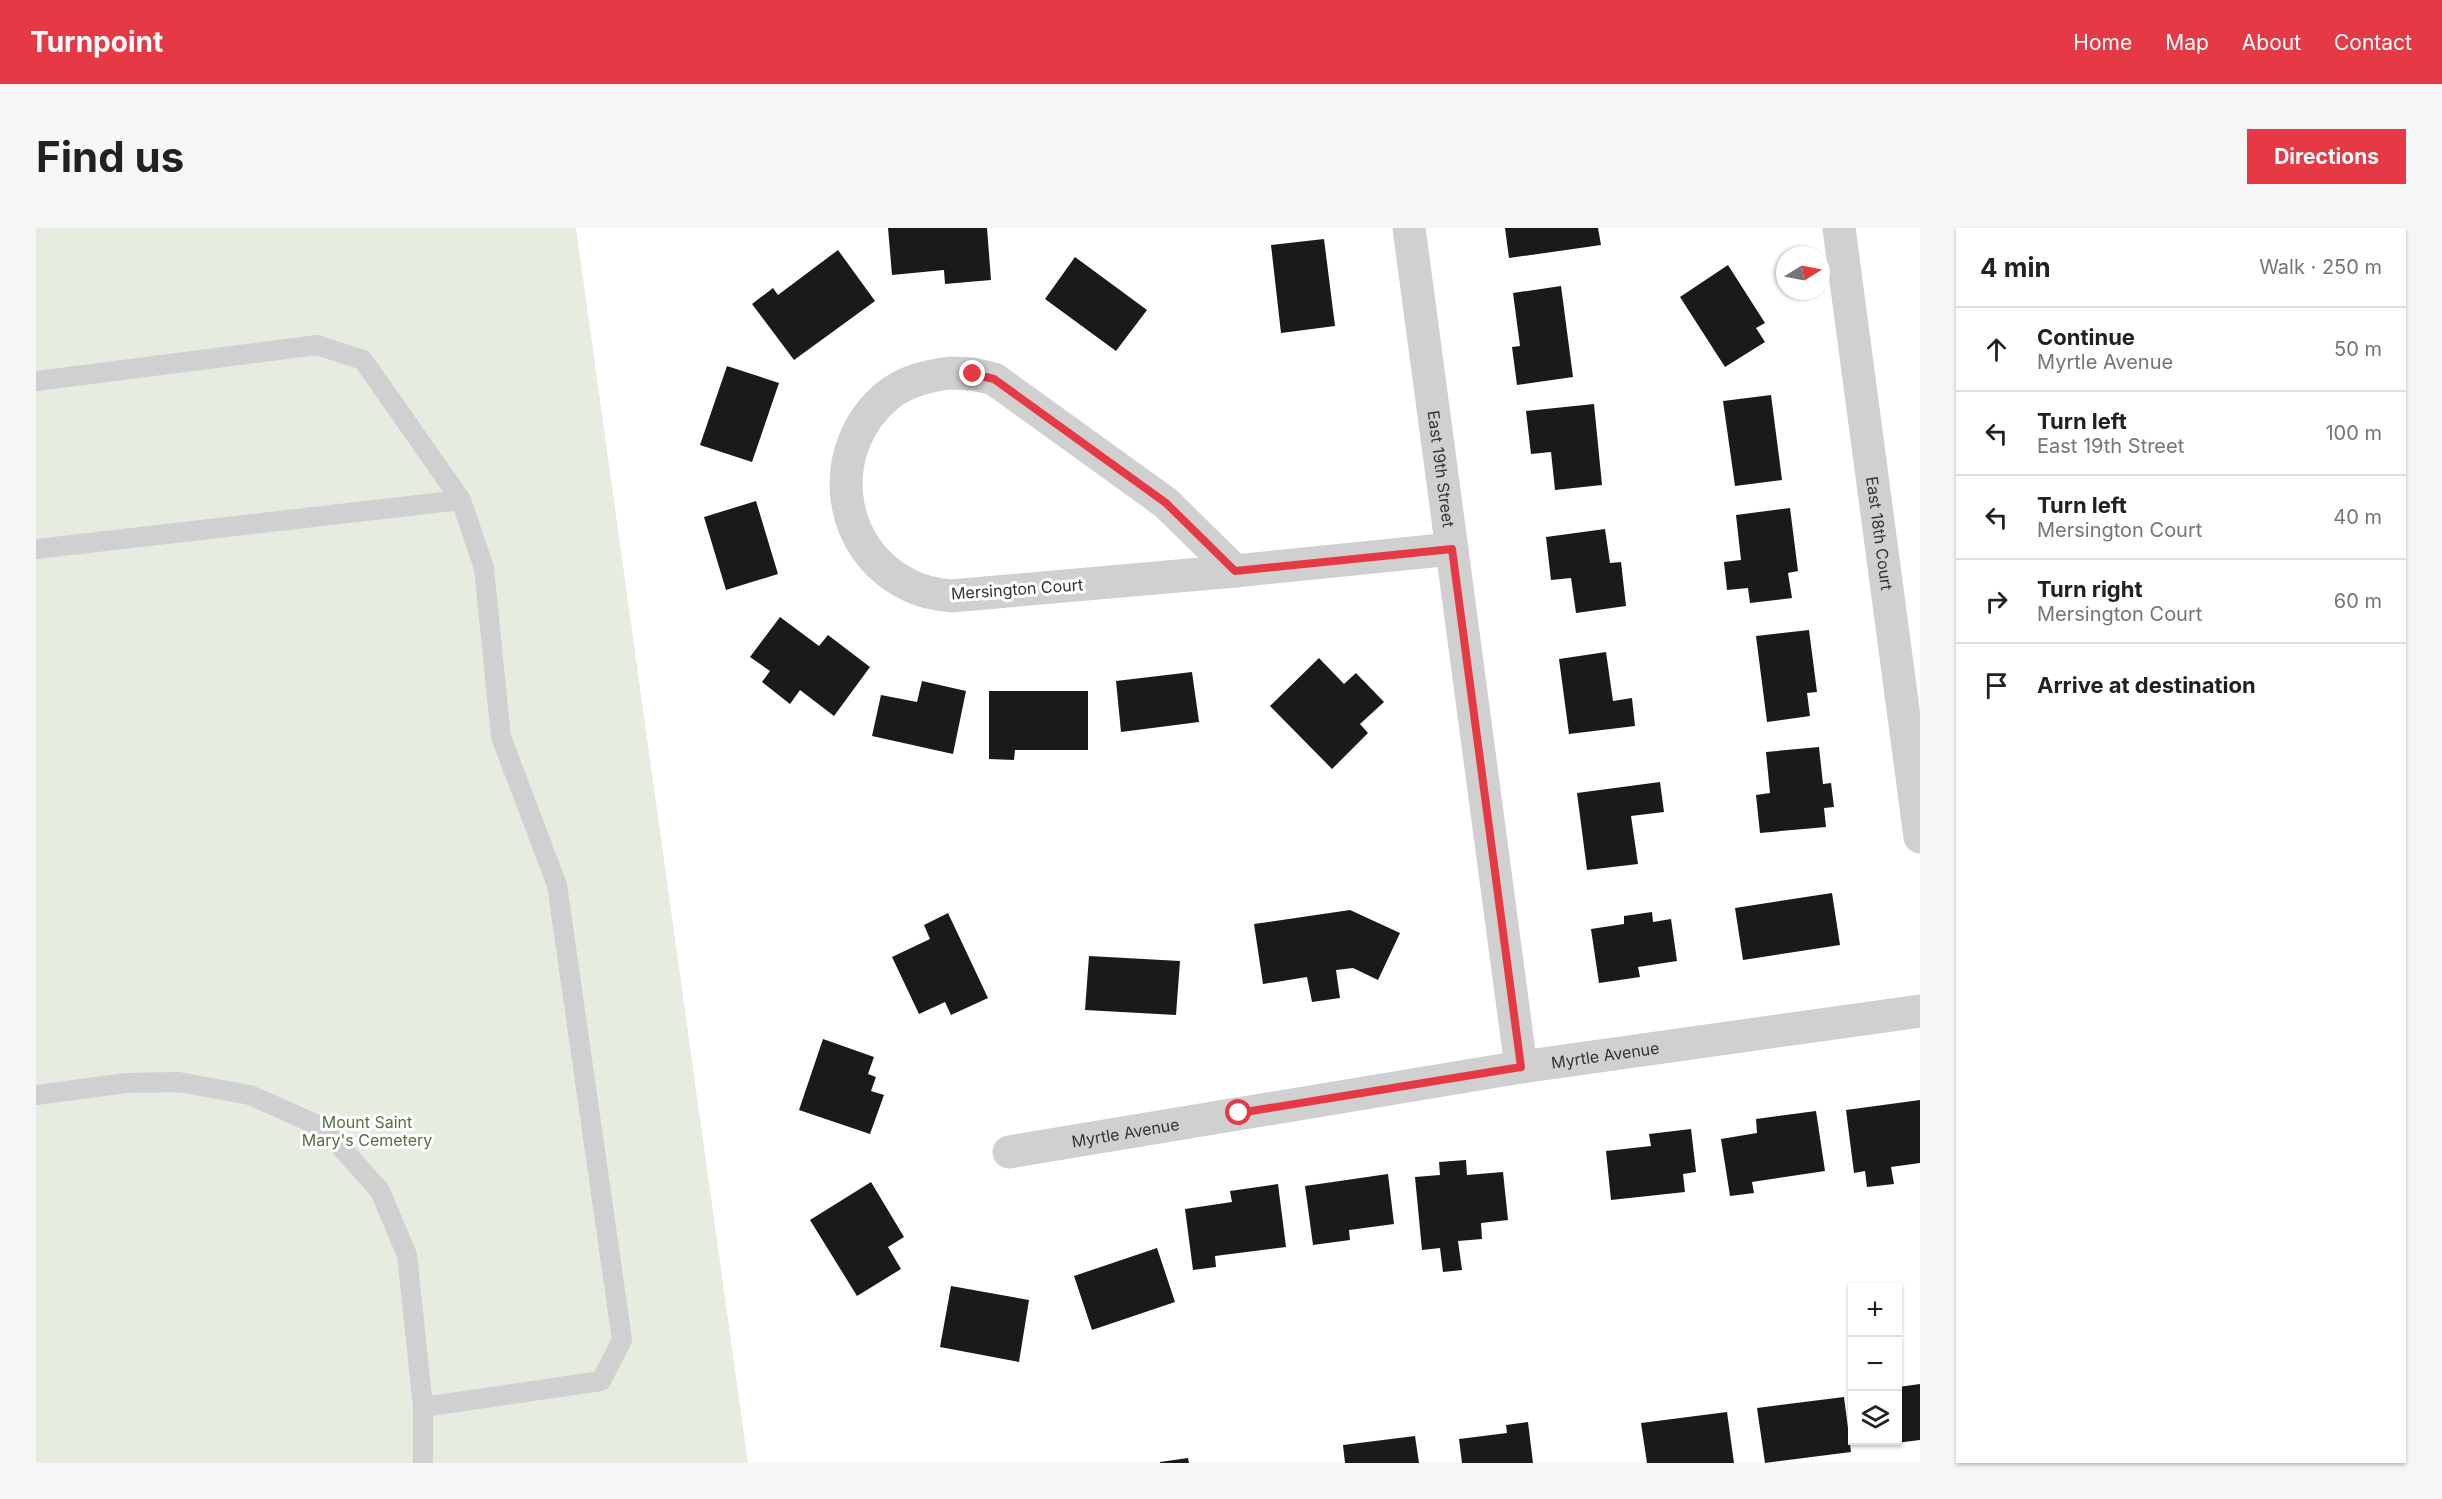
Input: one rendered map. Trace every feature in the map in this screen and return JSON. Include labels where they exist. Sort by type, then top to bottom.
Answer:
[{"type":"street","name":"East 19th Street","points":[[1409,228],[1521,1067]]},
{"type":"street","name":"East 18th Court","points":[[1839,228],[1920,837]]},
{"type":"street","name":"Mersington Court","points":[[1235,571],[1166,503],[994,379],[973,374],[951,373],[928,376],[907,384],[888,395],[872,411],[859,429],[850,449],[845,495],[850,517],[859,538],[872,557],[888,572],[908,585],[929,593],[963,595],[1235,571],[1452,549]]},
{"type":"street","name":"Myrtle Avenue","points":[[1009,1152],[1521,1067],[1920,1011]]},
{"type":"lane","points":[[36,381],[317,345],[363,360],[461,500],[484,568],[501,737],[557,885],[622,1340],[601,1381],[423,1407]]},
{"type":"lane","points":[[36,549],[461,500]]},
{"type":"lane","points":[[36,1095],[126,1083],[179,1082],[250,1095],[324,1128],[381,1191],[407,1255],[423,1407],[423,1463]]},
{"type":"green space","name":"Mount Saint Mary's Cemetery","points":[[36,228],[576,228],[748,1463],[36,1463]]},
{"type":"building","points":[[888,228],[987,228],[991,280],[945,284],[944,270],[892,275]]},
{"type":"building","points":[[1505,228],[1598,228],[1601,245],[1509,258]]},
{"type":"building","points":[[1324,239],[1335,326],[1281,333],[1271,245]]},
{"type":"building","points":[[838,250],[875,301],[794,360],[752,304],[773,288],[778,295]]},
{"type":"building","points":[[1075,257],[1147,310],[1116,351],[1045,299]]},
{"type":"building","points":[[1728,265],[1765,323],[1756,328],[1765,342],[1725,367],[1680,297]]},
{"type":"building","points":[[1561,286],[1573,377],[1517,385],[1512,347],[1520,346],[1513,293]]},
{"type":"building","points":[[727,366],[779,383],[752,462],[700,445]]},
{"type":"building","points":[[1771,395],[1782,480],[1735,486],[1723,401]]},
{"type":"building","points":[[1594,404],[1602,485],[1555,490],[1551,452],[1531,454],[1526,411]]},
{"type":"building","points":[[756,501],[778,574],[726,590],[704,517]]},
{"type":"building","points":[[1790,508],[1798,571],[1788,573],[1792,598],[1750,603],[1748,588],[1727,590],[1724,562],[1741,560],[1736,515]]},
{"type":"building","points":[[1605,529],[1610,563],[1621,562],[1626,606],[1576,613],[1571,578],[1551,580],[1546,537]]},
{"type":"building","points":[[780,617],[819,646],[828,635],[870,667],[834,716],[800,690],[790,704],[762,682],[770,671],[750,657]]},
{"type":"building","points":[[1809,630],[1817,692],[1807,693],[1810,716],[1767,722],[1756,636]]},
{"type":"building","points":[[1606,652],[1613,701],[1632,698],[1635,726],[1569,734],[1559,659]]},
{"type":"building","points":[[1319,658],[1344,684],[1356,673],[1384,702],[1360,724],[1368,733],[1332,769],[1270,706]]},
{"type":"building","points":[[1192,672],[1199,722],[1121,732],[1116,681]]},
{"type":"building","points":[[922,681],[966,691],[953,754],[872,736],[881,695],[917,702]]},
{"type":"building","points":[[989,691],[1088,691],[1088,750],[1015,750],[1014,760],[989,759]]},
{"type":"building","points":[[1819,747],[1823,784],[1831,783],[1834,807],[1824,808],[1826,827],[1760,833],[1756,795],[1770,793],[1766,752]]},
{"type":"building","points":[[1660,782],[1664,812],[1631,816],[1638,864],[1587,870],[1577,793]]},
{"type":"building","points":[[1832,893],[1840,945],[1743,960],[1735,908]]},
{"type":"building","points":[[1350,910],[1400,933],[1378,980],[1353,968],[1336,970],[1340,998],[1312,1002],[1307,977],[1263,984],[1254,924]]},
{"type":"building","points":[[1652,912],[1653,922],[1671,919],[1677,961],[1638,967],[1640,977],[1599,983],[1591,929],[1624,924],[1624,916]]},
{"type":"building","points":[[948,913],[988,998],[951,1015],[945,1002],[919,1014],[892,957],[930,939],[924,925]]},
{"type":"building","points":[[1089,956],[1180,961],[1176,1015],[1085,1010]]},
{"type":"building","points":[[823,1039],[874,1057],[868,1074],[876,1077],[871,1091],[884,1095],[870,1134],[799,1110]]},
{"type":"building","points":[[1920,1100],[1920,1163],[1891,1167],[1894,1184],[1867,1187],[1865,1171],[1854,1173],[1846,1110]]},
{"type":"building","points":[[1816,1111],[1825,1171],[1752,1182],[1754,1193],[1730,1196],[1721,1139],[1757,1133],[1756,1119]]},
{"type":"building","points":[[1691,1129],[1696,1172],[1683,1174],[1685,1192],[1611,1200],[1606,1151],[1651,1146],[1649,1134]]},
{"type":"building","points":[[1466,1160],[1467,1175],[1503,1172],[1508,1220],[1481,1223],[1482,1239],[1458,1241],[1462,1270],[1443,1272],[1440,1248],[1422,1250],[1415,1177],[1440,1175],[1439,1162]]},
{"type":"building","points":[[1388,1174],[1394,1224],[1349,1230],[1350,1240],[1313,1245],[1305,1186]]},
{"type":"building","points":[[871,1182],[904,1237],[888,1247],[901,1269],[857,1296],[810,1220]]},
{"type":"building","points":[[1278,1184],[1286,1247],[1215,1256],[1216,1267],[1193,1270],[1185,1209],[1232,1202],[1230,1191]]},
{"type":"building","points":[[1157,1248],[1175,1302],[1092,1330],[1074,1276]]},
{"type":"building","points":[[951,1286],[1029,1300],[1019,1362],[940,1347]]},
{"type":"building","points":[[1920,1384],[1920,1440],[1902,1442],[1902,1386]]},
{"type":"building","points":[[1844,1397],[1848,1445],[1850,1445],[1851,1452],[1765,1463],[1757,1408]]},
{"type":"building","points":[[1727,1412],[1734,1463],[1647,1463],[1641,1423]]},
{"type":"building","points":[[1528,1422],[1533,1463],[1462,1463],[1459,1439],[1507,1433],[1506,1425]]},
{"type":"building","points":[[1415,1436],[1419,1463],[1345,1463],[1343,1445]]},
{"type":"building","points":[[1188,1458],[1189,1463],[1160,1463],[1160,1462]]},
{"type":"route","points":[[973,374],[994,379],[1166,503],[1235,571],[1452,549],[1521,1067],[1239,1113]]}]
